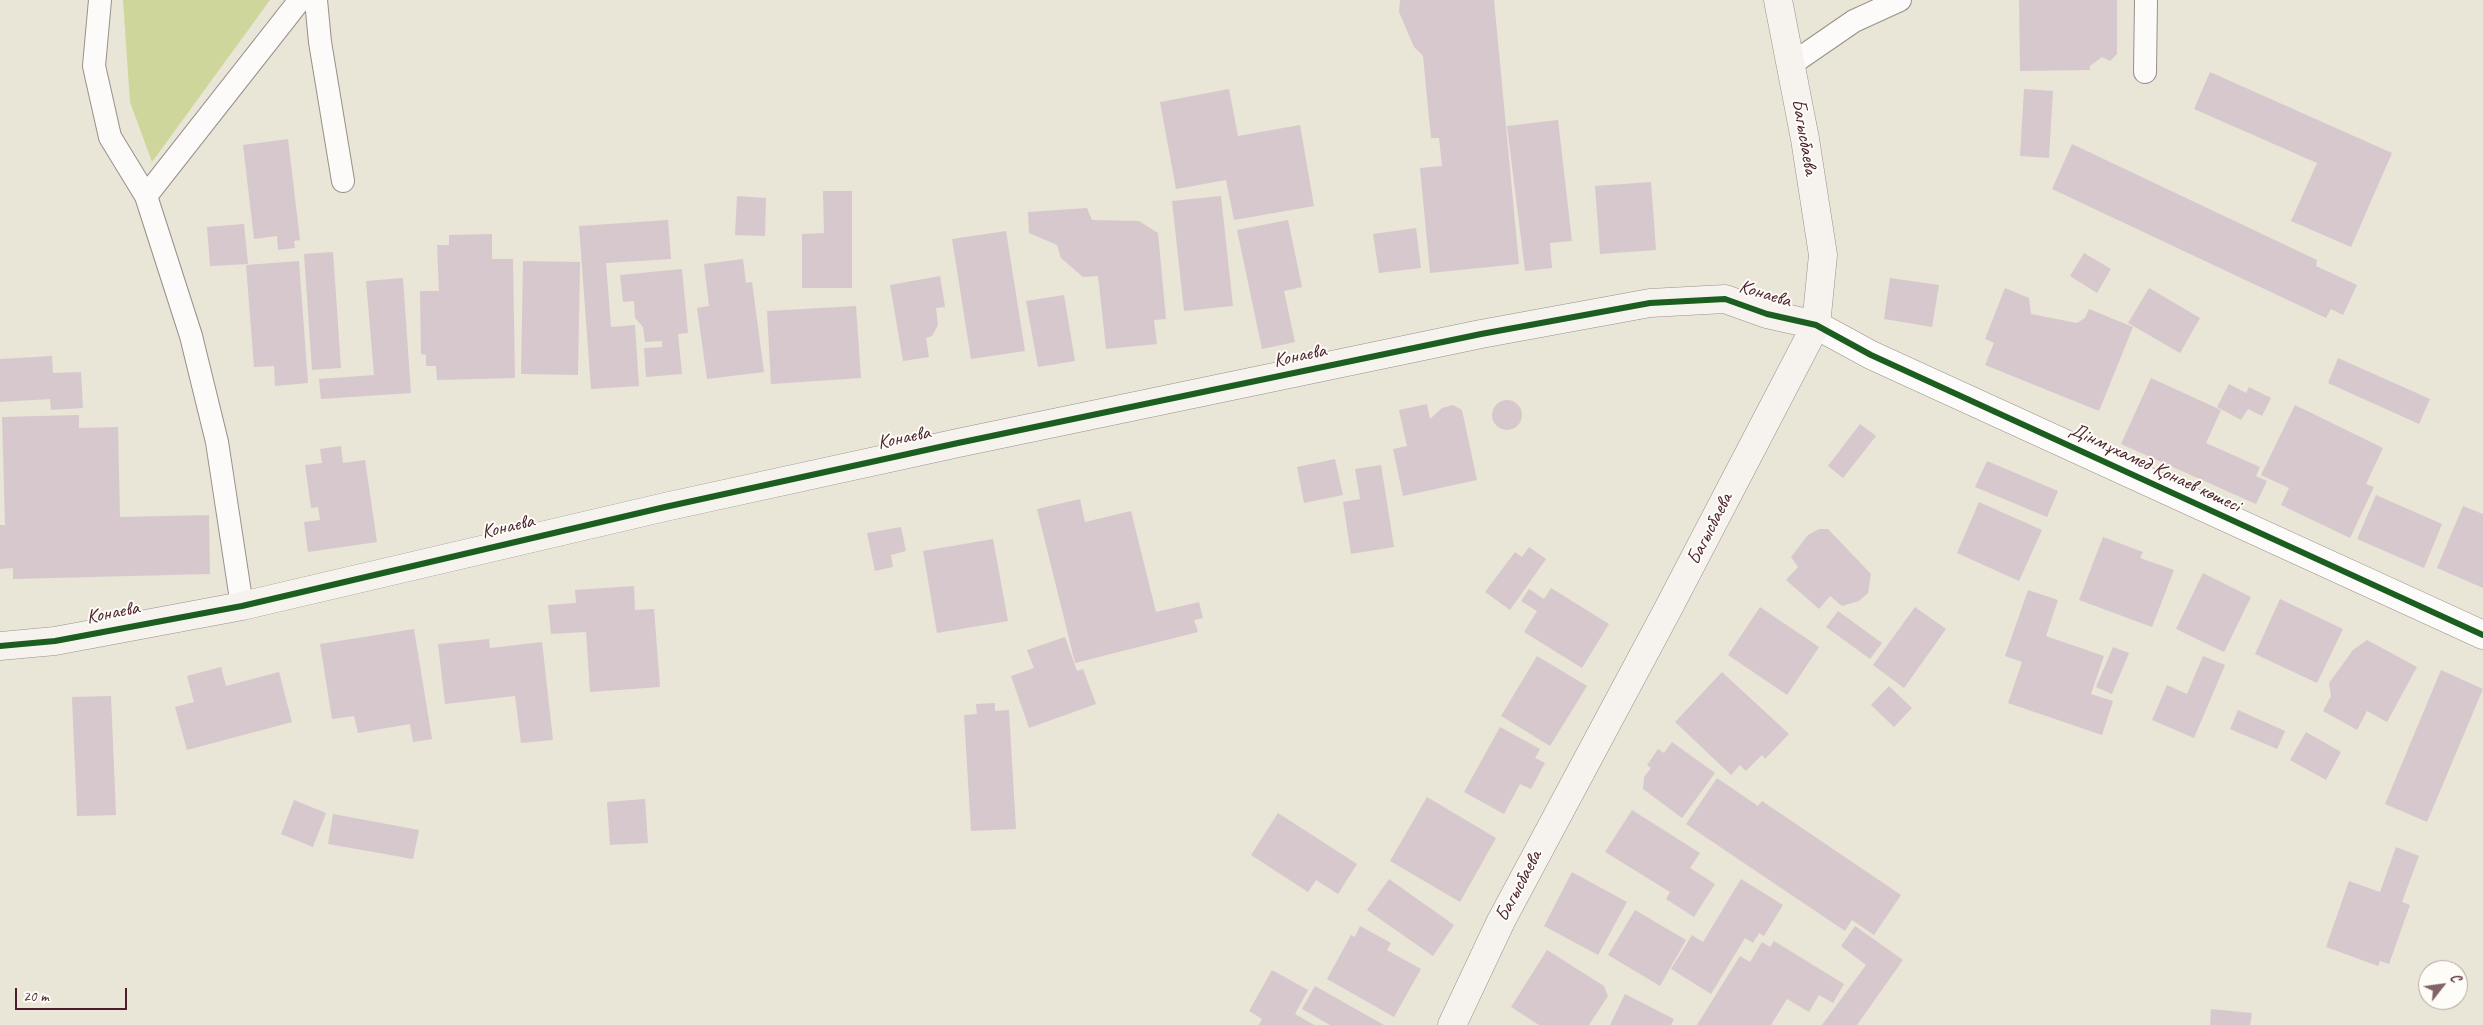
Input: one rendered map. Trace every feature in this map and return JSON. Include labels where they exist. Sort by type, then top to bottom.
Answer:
[{"type":"street","name":"Багысбаева","points":[[1452,1025],[1500,921],[1668,609],[1816,325],[1823,255],[1778,0]]},
{"type":"street","name":"Конаева","points":[[0,646],[54,641],[242,606],[665,507],[958,443],[1481,334],[1650,303],[1725,299],[1768,314],[1816,325]]},
{"type":"street","name":"Дінмұхамед Қонаев көшесі","points":[[1816,325],[1871,356],[2483,635]]},
{"type":"lane","points":[[100,0],[94,66],[106,119],[110,136],[146,196],[191,336],[217,442],[242,606]]},
{"type":"lane","points":[[146,196],[300,0]]},
{"type":"lane","points":[[316,0],[320,42],[343,182]]},
{"type":"lane","points":[[1790,65],[1854,21],[1900,0]]},
{"type":"lane","points":[[2145,72],[2146,0]]},
{"type":"green space","points":[[123,0],[270,0],[152,162],[130,102]]},
{"type":"building","points":[[1400,0],[1494,0],[1519,264],[1430,273],[1420,168],[1442,166],[1439,138],[1431,138],[1423,56],[1414,47],[1399,12]]},
{"type":"building","points":[[2019,0],[2117,0],[2117,54],[2110,61],[2102,57],[2090,66],[2090,70],[2020,71]]},
{"type":"building","points":[[2210,72],[2392,153],[2351,247],[2291,221],[2317,163],[2194,109]]},
{"type":"building","points":[[1229,89],[1238,136],[1300,125],[1314,206],[1234,220],[1226,180],[1176,189],[1160,102]]},
{"type":"building","points":[[2024,89],[2053,91],[2049,158],[2020,156]]},
{"type":"building","points":[[1558,120],[1572,241],[1550,243],[1552,268],[1525,271],[1507,126]]},
{"type":"building","points":[[288,139],[300,240],[294,241],[295,248],[278,250],[277,236],[254,239],[243,145]]},
{"type":"building","points":[[2072,144],[2317,260],[2316,266],[2357,285],[2343,315],[2331,309],[2326,318],[2052,189]]},
{"type":"building","points":[[1651,182],[1656,250],[1600,254],[1595,186]]},
{"type":"building","points":[[823,191],[852,191],[852,288],[802,288],[802,234],[824,233]]},
{"type":"building","points":[[737,196],[766,198],[765,236],[735,235]]},
{"type":"building","points":[[1221,196],[1233,306],[1184,311],[1172,201]]},
{"type":"building","points":[[1087,208],[1092,220],[1139,221],[1158,233],[1166,319],[1154,320],[1157,344],[1106,349],[1098,276],[1083,277],[1061,258],[1057,245],[1029,233],[1028,212]]},
{"type":"building","points":[[668,220],[671,259],[606,263],[611,327],[635,325],[639,386],[591,389],[579,226]]},
{"type":"building","points":[[1288,220],[1302,287],[1284,291],[1295,342],[1262,349],[1237,230]]},
{"type":"building","points":[[244,224],[248,264],[210,266],[207,227]]},
{"type":"building","points":[[1416,228],[1421,268],[1379,273],[1373,234]]},
{"type":"building","points":[[1006,231],[1025,351],[971,359],[952,239]]},
{"type":"building","points":[[492,234],[492,259],[513,259],[515,378],[437,380],[436,366],[426,366],[426,355],[421,354],[420,291],[439,291],[437,245],[449,245],[449,235]]},
{"type":"building","points":[[333,252],[341,368],[312,370],[304,254]]},
{"type":"building","points":[[2084,253],[2111,269],[2097,293],[2070,276]]},
{"type":"building","points":[[743,259],[746,283],[752,282],[764,372],[707,379],[697,308],[709,306],[704,264]]},
{"type":"building","points":[[299,261],[308,383],[275,386],[274,366],[254,367],[246,265]]},
{"type":"building","points":[[523,261],[580,262],[578,375],[521,374]]},
{"type":"building","points":[[682,269],[688,333],[678,334],[682,374],[646,377],[644,348],[662,347],[662,341],[645,342],[643,327],[635,318],[634,301],[623,302],[620,275]]},
{"type":"building","points":[[940,276],[945,307],[936,308],[938,325],[932,336],[926,338],[929,357],[903,361],[890,285]]},
{"type":"building","points":[[403,278],[411,393],[321,399],[319,379],[374,375],[366,281]]},
{"type":"building","points":[[1890,278],[1939,285],[1932,327],[1884,319]]},
{"type":"building","points":[[2005,288],[2029,298],[2031,314],[2077,323],[2085,318],[2089,309],[2133,327],[2099,411],[1985,365],[1994,343],[1985,339]]},
{"type":"building","points":[[2149,288],[2200,318],[2180,353],[2128,323]]},
{"type":"building","points":[[1064,295],[1075,361],[1038,367],[1026,301]]},
{"type":"building","points":[[856,306],[861,378],[771,384],[767,311]]},
{"type":"building","points":[[52,356],[53,373],[81,372],[83,408],[51,410],[50,399],[0,402],[0,359]]},
{"type":"building","points":[[2338,358],[2430,399],[2419,424],[2328,383]]},
{"type":"building","points":[[2151,378],[2221,410],[2206,443],[2260,467],[2256,476],[2267,481],[2256,504],[2121,444]]},
{"type":"building","points":[[2229,384],[2246,393],[2249,387],[2271,398],[2262,416],[2248,409],[2241,420],[2217,407]]},
{"type":"building","points":[[1507,400],[1518,404],[1522,415],[1518,426],[1507,430],[1496,426],[1492,415],[1496,404]]},
{"type":"building","points":[[1427,404],[1430,419],[1442,408],[1453,405],[1462,410],[1477,480],[1403,496],[1393,449],[1407,446],[1399,410]]},
{"type":"building","points":[[2295,405],[2383,448],[2366,484],[2374,487],[2350,538],[2281,505],[2289,488],[2261,475]]},
{"type":"building","points":[[79,415],[79,428],[118,427],[120,517],[209,515],[210,574],[13,579],[13,568],[0,569],[0,525],[5,525],[2,417]]},
{"type":"building","points":[[1860,424],[1876,436],[1843,478],[1828,466]]},
{"type":"building","points":[[341,446],[343,463],[365,460],[377,542],[308,552],[304,522],[320,520],[318,507],[311,508],[305,465],[322,463],[320,449]]},
{"type":"building","points":[[1335,459],[1343,495],[1304,503],[1297,467]]},
{"type":"building","points":[[1987,461],[2058,491],[2047,517],[1975,487]]},
{"type":"building","points":[[1381,465],[1394,547],[1351,554],[1343,502],[1360,499],[1355,469]]},
{"type":"building","points":[[2376,495],[2442,524],[2424,568],[2357,539]]},
{"type":"building","points":[[1080,499],[1085,522],[1131,511],[1156,612],[1199,602],[1203,618],[1194,620],[1198,632],[1075,663],[1037,509]]},
{"type":"building","points":[[1979,502],[2042,530],[2019,581],[1957,553]]},
{"type":"building","points":[[2463,506],[2483,514],[2483,588],[2437,568]]},
{"type":"building","points":[[901,527],[906,551],[891,555],[893,567],[875,571],[867,533]]},
{"type":"building","points":[[1819,529],[1828,529],[1871,574],[1868,593],[1859,601],[1842,606],[1830,596],[1819,609],[1786,580],[1798,567],[1791,557],[1808,535]]},
{"type":"building","points":[[2103,537],[2143,552],[2140,558],[2174,570],[2152,627],[2079,600]]},
{"type":"building","points":[[993,539],[1008,621],[937,633],[923,551]]},
{"type":"building","points":[[1529,547],[1546,559],[1510,610],[1485,592],[1515,552],[1522,557]]},
{"type":"building","points":[[2203,573],[2251,597],[2224,652],[2176,629]]},
{"type":"building","points":[[634,586],[635,610],[654,609],[660,687],[590,692],[586,632],[551,634],[548,605],[576,603],[575,590]]},
{"type":"building","points":[[1551,588],[1609,624],[1582,668],[1524,632],[1537,611],[1521,601],[1529,589],[1544,599]]},
{"type":"building","points":[[2028,590],[2058,600],[2046,636],[2104,656],[2091,694],[2113,701],[2102,735],[2008,703],[2022,662],[2005,656]]},
{"type":"building","points":[[2280,599],[2343,629],[2317,683],[2255,654]]},
{"type":"building","points":[[1760,607],[1819,647],[1787,695],[1728,655]]},
{"type":"building","points":[[1915,607],[1946,629],[1904,688],[1873,665]]},
{"type":"building","points":[[1838,611],[1882,643],[1870,659],[1826,627]]},
{"type":"building","points":[[414,629],[432,739],[413,742],[410,724],[358,733],[354,716],[332,719],[320,644]]},
{"type":"building","points":[[1065,637],[1077,671],[1083,669],[1096,704],[1029,728],[1011,676],[1034,668],[1027,650]]},
{"type":"building","points":[[489,639],[490,648],[542,642],[553,740],[521,743],[515,696],[445,704],[438,644]]},
{"type":"building","points":[[2367,640],[2417,667],[2387,722],[2367,711],[2357,730],[2323,711],[2331,696],[2329,683],[2353,650]]},
{"type":"building","points":[[2113,647],[2129,653],[2112,694],[2096,687]]},
{"type":"building","points":[[1537,656],[1587,686],[1550,746],[1501,716]]},
{"type":"building","points":[[2203,656],[2225,665],[2194,738],[2152,720],[2167,685],[2187,694]]},
{"type":"building","points":[[221,667],[226,686],[279,672],[292,722],[187,750],[175,707],[194,702],[187,676]]},
{"type":"building","points":[[2441,670],[2483,689],[2427,822],[2385,804]]},
{"type":"building","points":[[1722,672],[1789,734],[1765,759],[1762,755],[1746,771],[1740,765],[1731,775],[1675,722]]},
{"type":"building","points":[[1889,686],[1912,708],[1894,727],[1871,705]]},
{"type":"building","points":[[111,696],[116,815],[77,816],[72,697]]},
{"type":"building","points":[[995,703],[995,711],[1009,710],[1016,829],[971,831],[964,715],[977,714],[976,704]]},
{"type":"building","points":[[2238,710],[2285,731],[2277,749],[2230,729]]},
{"type":"building","points":[[1500,727],[1540,749],[1535,758],[1545,763],[1531,789],[1520,784],[1504,814],[1464,792]]},
{"type":"building","points":[[2306,732],[2341,752],[2326,780],[2290,760]]},
{"type":"building","points":[[1672,742],[1715,773],[1682,818],[1643,789],[1644,777],[1651,768],[1647,765],[1658,749],[1664,753]]},
{"type":"building","points":[[1717,778],[1758,806],[1762,801],[1901,895],[1874,935],[1852,920],[1845,931],[1686,824]]},
{"type":"building","points":[[1427,797],[1496,838],[1460,902],[1390,861]]},
{"type":"building","points":[[645,799],[648,843],[610,845],[607,802]]},
{"type":"building","points":[[294,800],[326,813],[313,847],[281,834]]},
{"type":"building","points":[[1632,810],[1700,853],[1690,868],[1715,884],[1694,917],[1666,899],[1670,892],[1605,852]]},
{"type":"building","points":[[1278,813],[1357,864],[1338,894],[1316,880],[1308,892],[1251,855]]},
{"type":"building","points":[[333,814],[419,830],[413,859],[328,844]]},
{"type":"building","points":[[2396,847],[2419,856],[2402,902],[2410,905],[2389,964],[2380,961],[2378,966],[2326,947],[2349,881],[2380,892]]},
{"type":"building","points":[[1572,872],[1627,902],[1598,955],[1544,926]]},
{"type":"building","points":[[1389,879],[1454,925],[1433,956],[1367,910]]},
{"type":"building","points":[[1741,879],[1783,905],[1764,936],[1759,933],[1753,943],[1745,938],[1711,994],[1671,969],[1692,935],[1703,942]]},
{"type":"building","points":[[1635,910],[1686,940],[1660,986],[1608,955]]},
{"type":"building","points":[[1360,926],[1391,943],[1387,950],[1421,969],[1394,1017],[1327,979],[1351,935],[1355,937]]},
{"type":"building","points":[[1855,926],[1903,960],[1857,1025],[1822,1025],[1866,965],[1841,946]]},
{"type":"building","points":[[1774,941],[1844,984],[1833,1003],[1819,995],[1809,1012],[1787,999],[1771,1025],[1697,1025],[1740,956],[1750,962],[1762,942],[1770,947]]},
{"type":"building","points":[[1547,950],[1604,986],[1608,996],[1589,1025],[1539,1025],[1511,1007]]},
{"type":"building","points":[[1272,970],[1308,990],[1295,1014],[1314,1025],[1259,1025],[1262,1019],[1249,1011]]},
{"type":"building","points":[[1315,986],[1384,1025],[1330,1025],[1302,1009]]},
{"type":"building","points":[[1625,994],[1674,1019],[1671,1025],[1610,1025]]},
{"type":"building","points":[[2211,1009],[2252,1013],[2250,1025],[2210,1025]]},
{"type":"cycle path","points":[[0,646],[55,641],[242,606],[665,507],[958,443],[1481,334],[1650,303],[1725,299],[1767,314],[1816,325],[1871,355],[2483,635]]}]
